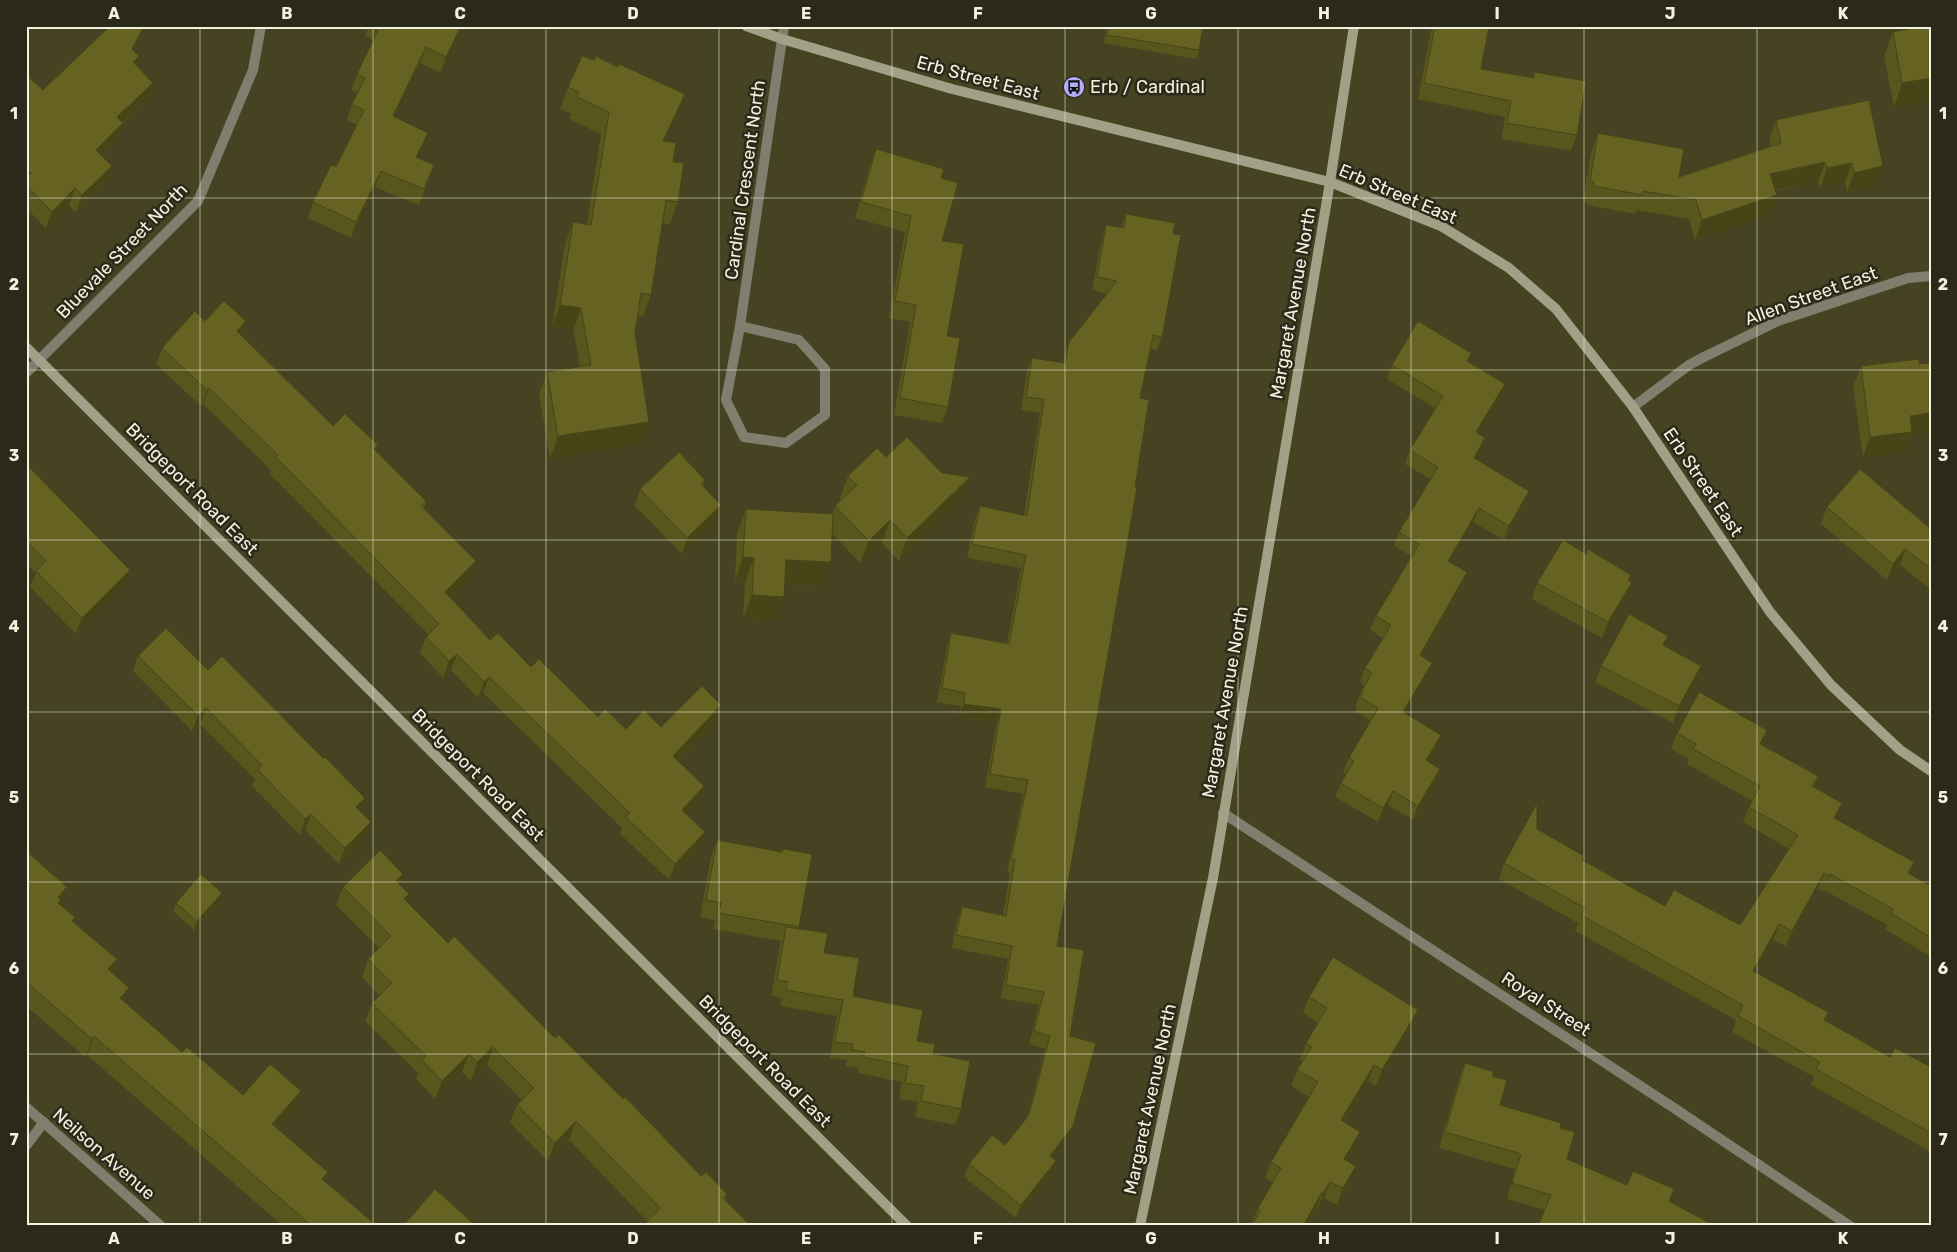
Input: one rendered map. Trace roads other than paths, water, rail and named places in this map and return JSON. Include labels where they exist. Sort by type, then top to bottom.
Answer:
[{"type":"main road","name":"Erb Street East","points":[[746,26],[782,39],[952,90],[1330,182],[1441,226],[1509,268],[1556,309],[1633,408],[1770,612],[1831,685],[1900,750],[1931,771]]},
{"type":"main road","name":"Margaret Avenue North","points":[[1140,1226],[1211,888],[1330,182],[1354,26]]},
{"type":"main road","name":"Bridgeport Road East","points":[[26,347],[908,1226]]},
{"type":"street","name":"Bluevale Street North","points":[[26,373],[198,201],[252,70],[262,26]]},
{"type":"street","name":"Cardinal Crescent North","points":[[740,326],[799,340],[825,369],[825,415],[786,443],[744,438],[726,400],[740,326],[784,26]]},
{"type":"street","name":"Allen Street East","points":[[1633,408],[1704,356],[1778,321],[1908,278],[1931,276]]},
{"type":"street","name":"Royal Street","points":[[1223,813],[1674,1108],[1850,1226]]},
{"type":"street","name":"Neilson Avenue","points":[[26,1107],[161,1226]]},
{"type":"street","points":[[26,1146],[44,1122]]},
{"type":"place","name":"Erb / Cardinal","points":[[1074,87]]}]
